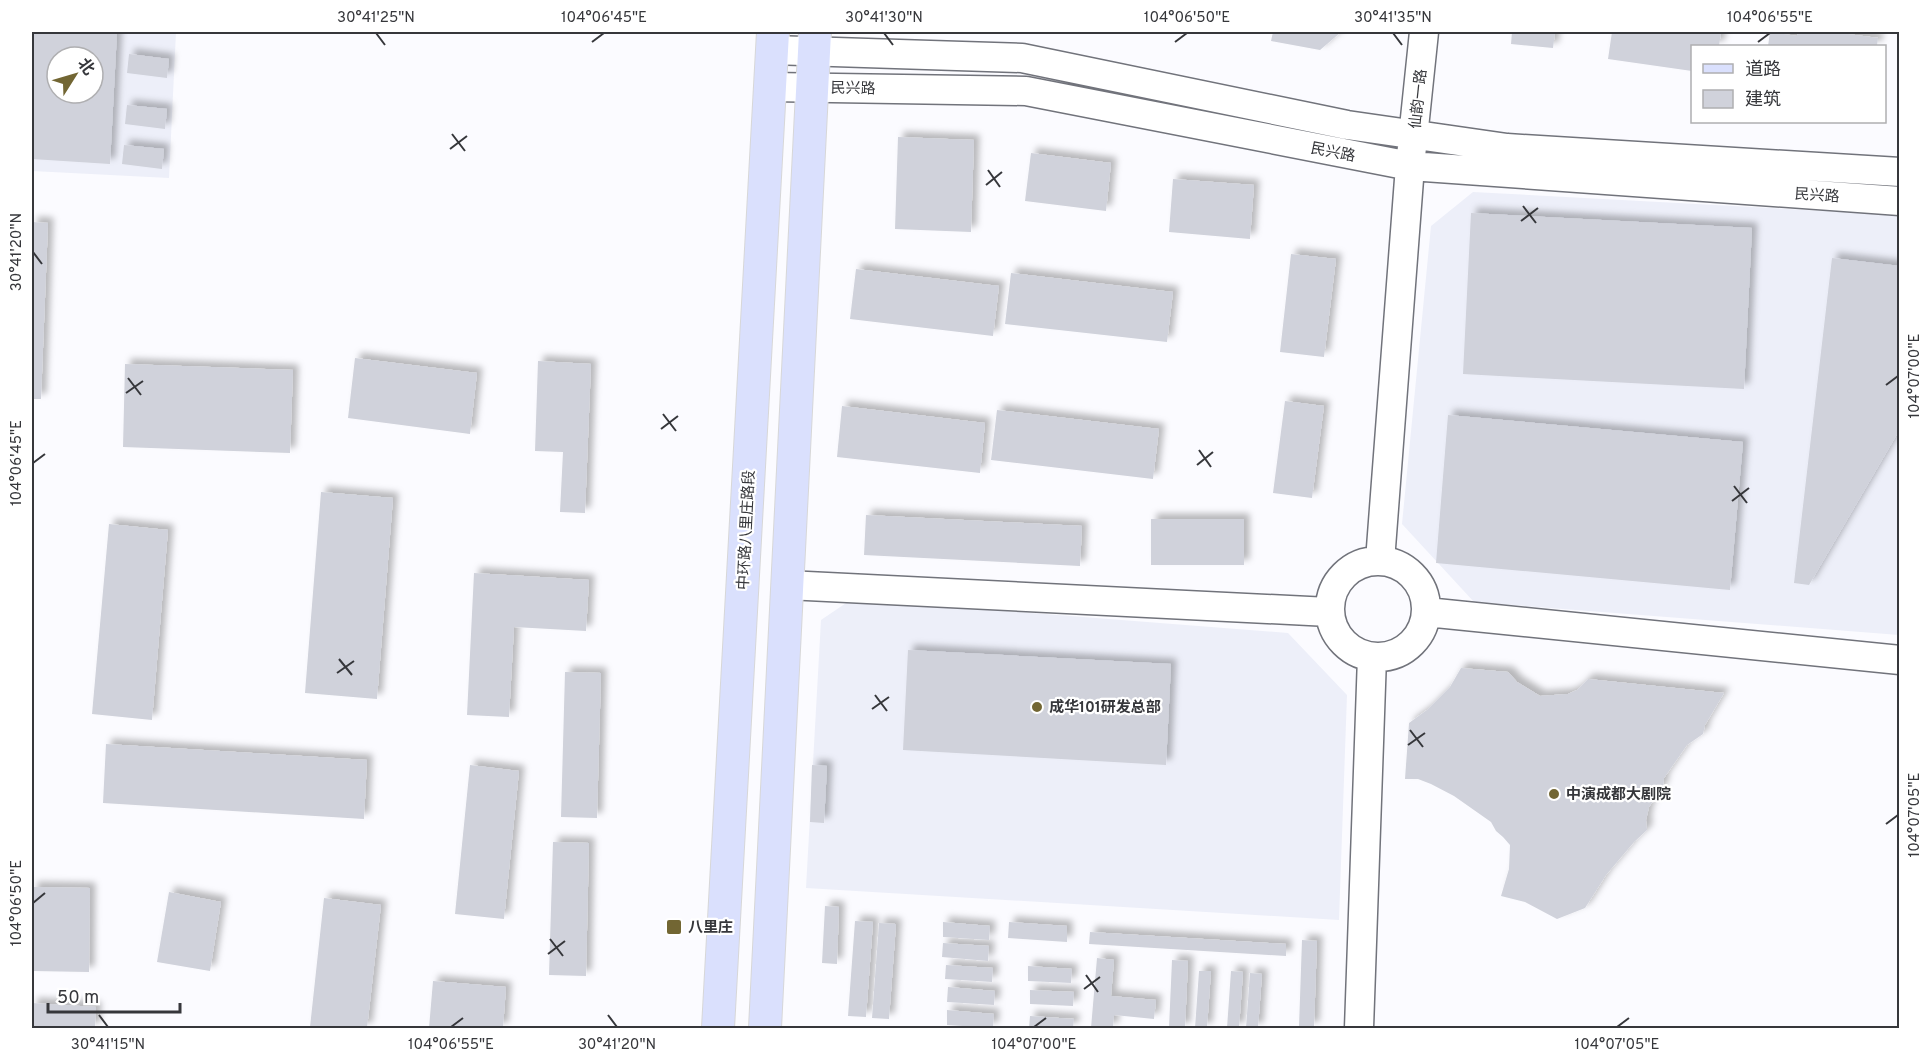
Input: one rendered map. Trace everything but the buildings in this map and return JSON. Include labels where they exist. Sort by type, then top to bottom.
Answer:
[{"type":"main road","name":"中环路八里庄路段","points":[[718,1029],[772,41]]},
{"type":"main road","points":[[765,1029],[815,41]]},
{"type":"street","name":"仙韵一路","points":[[1380,561],[1410,166],[1424,32]]},
{"type":"street","name":"民兴路","points":[[772,41],[815,41],[1022,58],[1347,125],[1507,148],[1899,172]]},
{"type":"street","name":"民兴路","points":[[770,87],[1026,91],[1410,166],[1899,201]]},
{"type":"street","points":[[1380,561],[1395,564],[1408,572],[1418,583],[1425,597],[1426,612],[1423,627],[1415,640],[1404,650],[1388,657],[1372,657],[1355,652],[1342,642],[1333,628],[1329,612],[1331,595],[1339,580],[1351,568],[1365,562],[1380,561]]},
{"type":"street","points":[[787,585],[1329,612]]},
{"type":"street","points":[[1426,612],[1899,660]]},
{"type":"street","points":[[1359,1029],[1372,657]]},
{"type":"shaded area","points":[[32,32],[176,32],[169,178],[32,171]]},
{"type":"shaded area","points":[[1473,192],[1899,215],[1899,635],[1474,602],[1402,524],[1431,226]]},
{"type":"shaded area","points":[[852,599],[1288,633],[1347,695],[1339,920],[806,888],[821,620]]},
{"type":"place","name":"成华101研发总部","points":[[1037,707]]},
{"type":"place","name":"中演·成都大剧院","points":[[1554,794]]},
{"type":"place","name":"八里庄","points":[[674,927]]}]
